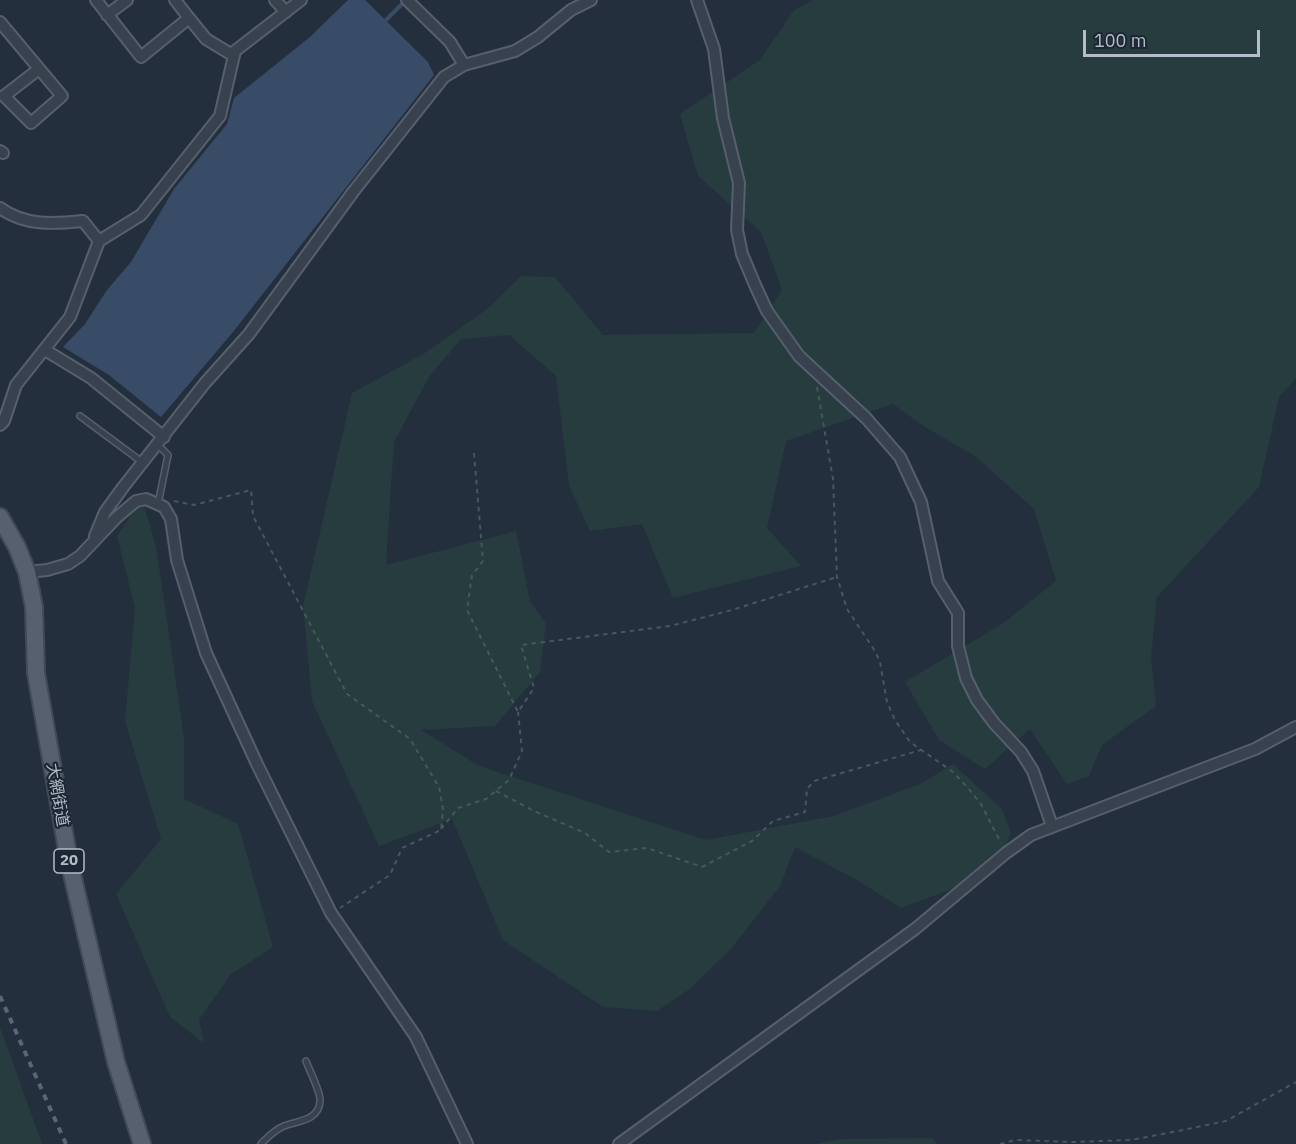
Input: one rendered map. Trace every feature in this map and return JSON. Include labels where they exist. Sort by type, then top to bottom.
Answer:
[{"type":"main road","name":"大網街道","points":[[0,518],[17,547],[27,572],[34,607],[36,673],[69,861],[116,1062],[142,1144]]},
{"type":"street","points":[[96,0],[141,57],[189,18]]},
{"type":"street","points":[[107,15],[127,0]]},
{"type":"street","points":[[175,0],[206,39],[234,56]]},
{"type":"street","points":[[275,0],[286,12]]},
{"type":"street","points":[[0,425],[4,421],[16,385],[70,317],[99,241],[141,215],[220,116],[235,51],[302,0]]},
{"type":"street","points":[[407,0],[450,42],[464,65]]},
{"type":"street","points":[[91,544],[105,512],[142,462],[205,383],[249,334],[352,192],[444,77],[464,65],[515,51],[538,37],[571,10],[591,0]]},
{"type":"street","points":[[697,0],[714,49],[723,118],[739,183],[737,230],[742,254],[767,311],[799,356],[866,418],[900,457],[921,501],[938,581],[958,613],[958,646],[966,678],[988,716],[1021,752],[1033,771],[1052,826]]},
{"type":"street","points":[[0,22],[62,96],[31,123],[4,96],[39,69]]},
{"type":"street","points":[[0,208],[14,217],[30,222],[82,221],[99,241]]},
{"type":"street","points":[[45,350],[91,378],[160,441]]},
{"type":"street","points":[[27,572],[47,570],[68,564],[80,556],[116,518],[136,501],[146,499],[159,501],[164,507],[171,519],[177,560],[206,653],[286,825],[331,913],[416,1037],[467,1144]]},
{"type":"street","points":[[619,1144],[915,929],[1031,835],[1255,749],[1296,727]]},
{"type":"lane","points":[[80,416],[142,462]]},
{"type":"lane","points":[[159,501],[168,455],[160,441]]},
{"type":"lane","points":[[261,1144],[269,1135],[282,1127],[309,1119],[317,1112],[321,1100],[306,1061]]},
{"type":"path","points":[[814,369],[832,479],[837,577],[847,609],[880,662],[887,702],[895,720],[910,742],[953,772],[968,788],[981,804],[1006,853]]},
{"type":"path","points":[[331,913],[390,875],[402,848],[441,830],[458,808],[486,799],[496,791],[509,780],[522,752],[518,712],[467,610],[472,575],[483,561],[474,453]]},
{"type":"path","points":[[159,501],[194,505],[251,490],[253,516],[347,694],[410,739],[439,787],[443,809],[441,830]]},
{"type":"path","points":[[518,712],[534,688],[521,645],[670,626],[732,610],[837,577]]},
{"type":"path","points":[[496,791],[534,811],[585,833],[609,852],[647,848],[702,867],[752,841],[773,821],[805,812],[807,789],[814,781],[921,750]]},
{"type":"path","points":[[1000,1144],[1015,1140],[1073,1142],[1131,1140],[1226,1121],[1296,1082]]},
{"type":"green space","points":[[813,0],[1296,0],[1296,378],[1279,397],[1259,487],[1157,597],[1151,657],[1156,706],[1102,745],[1089,776],[1067,784],[1030,729],[985,769],[939,740],[905,682],[1002,624],[1056,581],[1034,509],[975,456],[922,425],[893,404],[786,441],[767,528],[801,566],[673,598],[642,524],[590,531],[569,486],[556,376],[509,335],[461,339],[429,377],[394,442],[386,565],[516,531],[530,602],[546,623],[540,672],[495,726],[421,730],[479,766],[706,840],[834,816],[920,784],[953,764],[1002,809],[1011,833],[995,873],[901,908],[857,880],[795,847],[780,886],[731,949],[691,988],[657,1011],[603,1007],[503,940],[452,819],[379,846],[312,701],[303,606],[352,393],[425,353],[487,309],[521,276],[555,277],[603,335],[754,333],[782,290],[761,232],[698,176],[680,114],[760,60],[794,10]]},
{"type":"green space","points":[[142,499],[156,546],[184,737],[184,799],[238,824],[273,947],[230,975],[199,1020],[204,1043],[170,1017],[116,894],[161,839],[125,721],[135,608],[117,536]]},
{"type":"green space","points":[[0,1027],[42,1144],[0,1144]]},
{"type":"green space","points":[[932,1138],[938,1144],[815,1144],[841,1139]]},
{"type":"water","points":[[348,0],[365,0],[428,62],[434,75],[233,332],[161,417],[109,375],[63,347],[85,324],[107,290],[131,262],[174,189],[227,124],[234,98],[310,37]]},
{"type":"waterway","points":[[386,20],[406,0]]},
{"type":"railway","points":[[0,996],[66,1144]]}]
